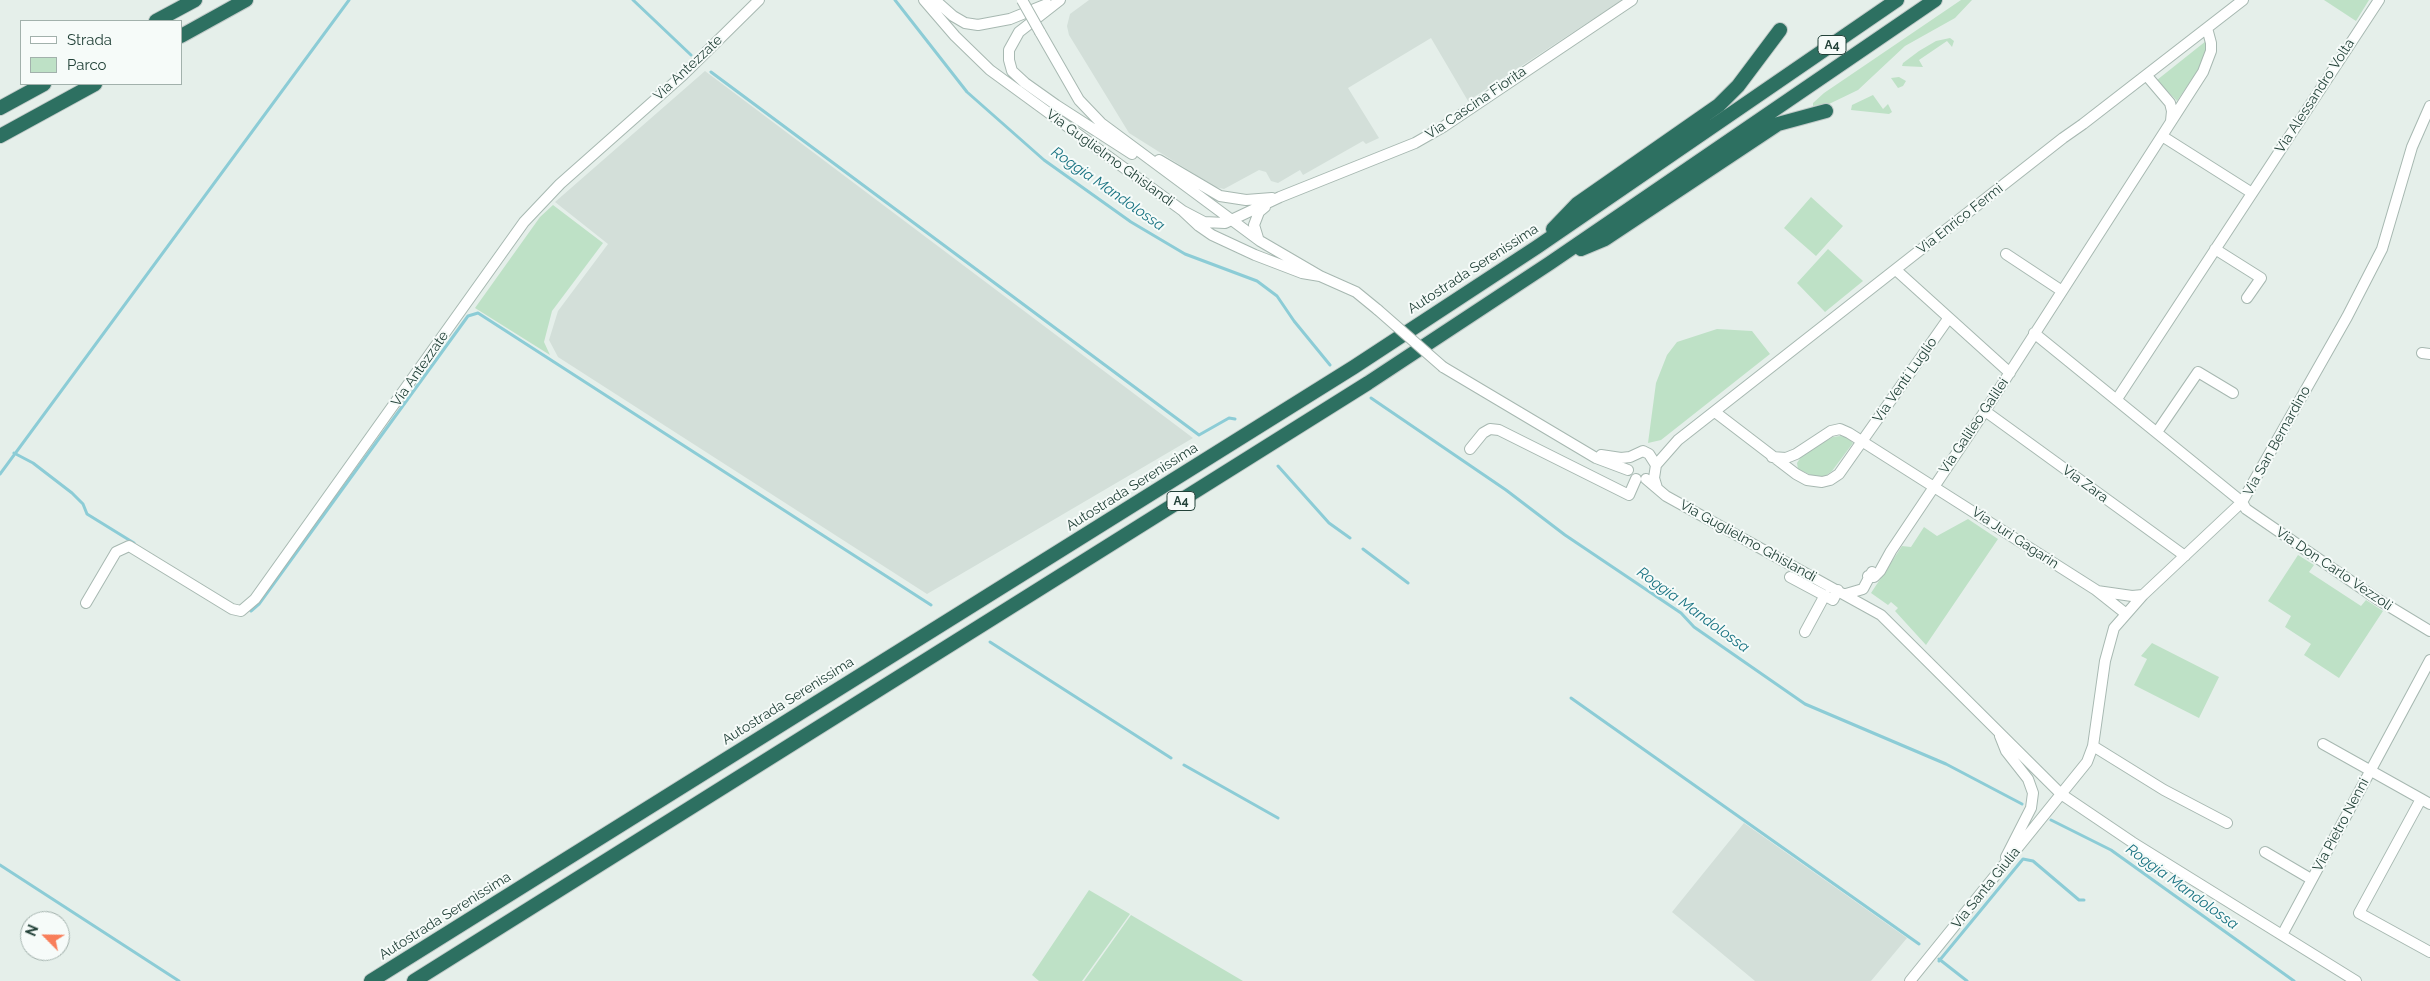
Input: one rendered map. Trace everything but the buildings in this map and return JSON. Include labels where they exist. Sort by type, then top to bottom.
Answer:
[{"type":"highway","points":[[158,20],[195,0]]},
{"type":"highway","points":[[182,35],[246,0]]},
{"type":"highway","name":"Autostrada Serenissima","points":[[370,981],[1346,372],[1537,247],[1897,0]]},
{"type":"highway","name":"A4","points":[[414,981],[1368,383],[1550,263],[1935,0]]},
{"type":"highway","points":[[1537,247],[1577,204],[1719,105],[1738,86],[1780,30]]},
{"type":"highway","points":[[0,108],[42,85]]},
{"type":"highway","points":[[0,136],[93,85]]},
{"type":"highway","points":[[1550,263],[1606,239],[1754,138],[1778,124],[1826,111]]},
{"type":"street","name":"Via Antezzate","points":[[86,603],[116,552],[129,546],[232,609],[241,611],[255,599],[524,222],[560,184],[683,75],[760,0]]},
{"type":"street","name":"Via Guglielmo Ghislandi","points":[[924,0],[955,36],[990,70],[1183,211],[1199,226],[1232,245],[1302,273],[1320,276]]},
{"type":"street","points":[[935,0],[953,16],[965,23],[978,25],[1010,19],[1054,0]]},
{"type":"street","name":"Via Guglielmo Ghislandi","points":[[1022,0],[1079,100],[1101,123],[1162,170],[1233,219],[1260,241],[1320,276],[1356,292],[1443,367],[1583,450],[1608,464],[1628,470],[1673,500],[1881,614],[2061,794],[2132,842],[2356,981]]},
{"type":"street","points":[[1060,0],[1019,32],[1010,50],[1009,60],[1012,70],[1025,83],[1056,105],[1146,162],[1162,170]]},
{"type":"street","name":"Via Cascina Fiorita","points":[[1280,197],[1415,143],[1443,127],[1632,0]]},
{"type":"street","name":"Via Enrico Fermi","points":[[1650,454],[1678,440],[1715,412],[2063,138],[2147,76],[2243,0]]},
{"type":"street","name":"Via Alessandro Volta","points":[[2117,399],[2379,0]]},
{"type":"street","name":"Via Galileo Galilei","points":[[1842,592],[1863,589],[1868,576],[1872,578],[1877,575],[1885,560],[2010,373],[2034,333],[2186,100],[2209,61],[2211,43],[2207,28]]},
{"type":"street","points":[[2147,76],[2170,103],[2172,111],[2170,123]]},
{"type":"street","points":[[2170,103],[2178,104],[2186,100]]},
{"type":"street","name":"Via San Bernardino","points":[[2061,794],[2084,767],[2093,746],[2108,644],[2114,628],[2125,613],[2143,595],[2242,502],[2347,317],[2382,249],[2412,147],[2430,106]]},
{"type":"street","points":[[1115,133],[1220,196],[1246,200],[1280,197]]},
{"type":"street","points":[[2162,136],[2252,193]]},
{"type":"street","points":[[1183,211],[1210,223],[1225,223],[1280,197]]},
{"type":"street","points":[[1260,241],[1254,230],[1255,220],[1264,207],[1280,197]]},
{"type":"street","points":[[1210,223],[1216,217],[1216,208]]},
{"type":"street","points":[[2215,249],[2261,278],[2247,298]]},
{"type":"street","points":[[2006,254],[2062,291]]},
{"type":"street","points":[[1896,270],[2010,373]]},
{"type":"street","name":"Via Venti Luglio","points":[[1796,474],[1807,480],[1822,482],[1830,480],[1839,474],[1948,319]]},
{"type":"street","name":"Via Don Carlo Vezzoli","points":[[2034,333],[2242,502],[2246,509],[2376,599],[2430,631]]},
{"type":"street","points":[[2157,432],[2198,372],[2232,393]]},
{"type":"street","name":"Via Zara","points":[[1985,411],[2185,556]]},
{"type":"street","points":[[1715,412],[1796,474]]},
{"type":"street","points":[[1470,449],[1483,433],[1490,429],[1499,430],[1630,495],[1641,479],[1655,468]]},
{"type":"street","name":"Via Juri Gagarin","points":[[1796,454],[1831,431],[1840,430],[1862,441],[2096,590],[2125,613]]},
{"type":"street","name":"Via Enrico Fermi","points":[[1655,468],[1678,440]]},
{"type":"street","name":"Via Guglielmo Ghislandi","points":[[1583,450],[1610,458],[1630,457],[1643,451],[1650,454]]},
{"type":"street","points":[[1650,454],[1655,468],[1658,489]]},
{"type":"street","points":[[1772,457],[1786,458],[1796,454]]},
{"type":"street","points":[[1796,454],[1793,461],[1796,474]]},
{"type":"street","points":[[1628,470],[1630,457]]},
{"type":"street","name":"Via Guglielmo Ghislandi","points":[[1790,577],[1833,600],[1842,592]]},
{"type":"street","name":"Via Juri Gagarin","points":[[2096,590],[2132,596],[2143,595]]},
{"type":"street","name":"Via Guglielmo Ghislandi","points":[[1806,632],[1825,595]]},
{"type":"street","name":"Via Pietro Nenni","points":[[2282,934],[2430,660]]},
{"type":"street","name":"Via Guglielmo Ghislandi","points":[[1998,732],[2006,751],[2028,779],[2033,793],[2031,808],[2012,843],[2003,866]]},
{"type":"street","name":"Via Pietro Nenni","points":[[2322,744],[2370,771]]},
{"type":"street","points":[[2093,746],[2164,790],[2226,822]]},
{"type":"street","points":[[2370,771],[2426,802],[2359,913],[2430,952]]},
{"type":"street","name":"Via Santa Giulia","points":[[1910,981],[2061,794]]},
{"type":"street","name":"Via Pietro Nenni","points":[[2265,852],[2311,879]]},
{"type":"shaded area","points":[[1089,0],[1622,0],[1468,101],[1431,38],[1348,88],[1379,138],[1366,144],[1363,141],[1303,175],[1300,170],[1278,183],[1271,181],[1266,172],[1259,170],[1224,189],[1215,187],[1129,133],[1069,35],[1067,26],[1070,14]]},
{"type":"shaded area","points":[[705,71],[1193,438],[927,594],[558,357],[549,340],[558,311],[608,244],[555,202]]},
{"type":"shaded area","points":[[1744,823],[1907,938],[1871,981],[1755,981],[1672,912]]},
{"type":"green space","points":[[1961,0],[1972,0],[1955,18],[1905,46],[1858,90],[1829,104],[1813,106],[1813,103],[1824,93]]},
{"type":"green space","points":[[2324,0],[2369,0],[2356,21]]},
{"type":"green space","points":[[1950,38],[1954,41],[1952,47],[1947,41],[1919,60],[1923,67],[1902,66],[1903,63],[1919,51],[1936,41]]},
{"type":"green space","points":[[2206,41],[2208,47],[2207,57],[2177,101],[2157,80]]},
{"type":"green space","points":[[1899,77],[1906,81],[1903,86],[1898,88],[1891,78]]},
{"type":"green space","points":[[1873,95],[1883,109],[1888,104],[1892,112],[1889,114],[1851,110],[1852,105]]},
{"type":"green space","points":[[1811,197],[1843,226],[1816,256],[1784,228]]},
{"type":"green space","points":[[553,205],[603,243],[552,311],[544,342],[550,355],[475,308],[540,217]]},
{"type":"green space","points":[[1828,249],[1863,281],[1825,312],[1797,283]]},
{"type":"green space","points":[[1717,329],[1752,331],[1770,354],[1661,440],[1648,443],[1656,383],[1667,355],[1677,342]]},
{"type":"green space","points":[[1833,437],[1847,437],[1853,443],[1832,471],[1824,477],[1815,477],[1798,469],[1797,463],[1803,454]]},
{"type":"green space","points":[[1968,519],[1998,539],[1926,645],[1895,611],[1898,608],[1891,602],[1888,605],[1871,593],[1902,546],[1911,547],[1924,527],[1937,536]]},
{"type":"green space","points":[[2298,555],[2314,565],[2309,572],[2361,606],[2366,600],[2383,611],[2339,678],[2304,655],[2311,644],[2285,627],[2291,616],[2268,601]]},
{"type":"green space","points":[[2152,643],[2219,677],[2199,718],[2134,685],[2147,659],[2141,656]]},
{"type":"green space","points":[[1089,890],[1130,914],[1082,981],[1039,981],[1032,975]]},
{"type":"green space","points":[[1131,915],[1243,981],[1084,981]]},
{"type":"waterway","points":[[0,474],[349,0]]},
{"type":"waterway","points":[[633,0],[691,55]]},
{"type":"waterway","name":"Roggia Mandolossa","points":[[895,0],[967,92],[1044,160],[1131,222],[1185,254],[1257,281],[1277,296],[1294,321],[1330,365]]},
{"type":"waterway","points":[[711,72],[1199,435],[1229,418],[1235,419]]},
{"type":"waterway","points":[[251,611],[259,604],[468,316],[478,313],[931,605]]},
{"type":"waterway","name":"Roggia Mandolossa","points":[[1371,398],[1506,490],[1565,535],[1681,613],[1694,627],[1805,704],[1946,764],[2022,804]]},
{"type":"waterway","points":[[14,453],[33,463],[72,493],[83,504],[87,514],[134,543]]},
{"type":"waterway","points":[[1278,466],[1329,523],[1350,538]]},
{"type":"waterway","points":[[1363,549],[1408,583]]},
{"type":"waterway","points":[[990,642],[1171,758]]},
{"type":"waterway","points":[[1571,698],[1919,944]]},
{"type":"waterway","points":[[1184,765],[1278,818]]},
{"type":"waterway","name":"Roggia Mandolossa","points":[[2051,820],[2111,850],[2294,981]]},
{"type":"waterway","points":[[1939,961],[2023,859],[2033,861],[2079,900],[2084,900]]},
{"type":"waterway","points":[[0,865],[179,981]]},
{"type":"waterway","points":[[1939,959],[1967,981]]}]
